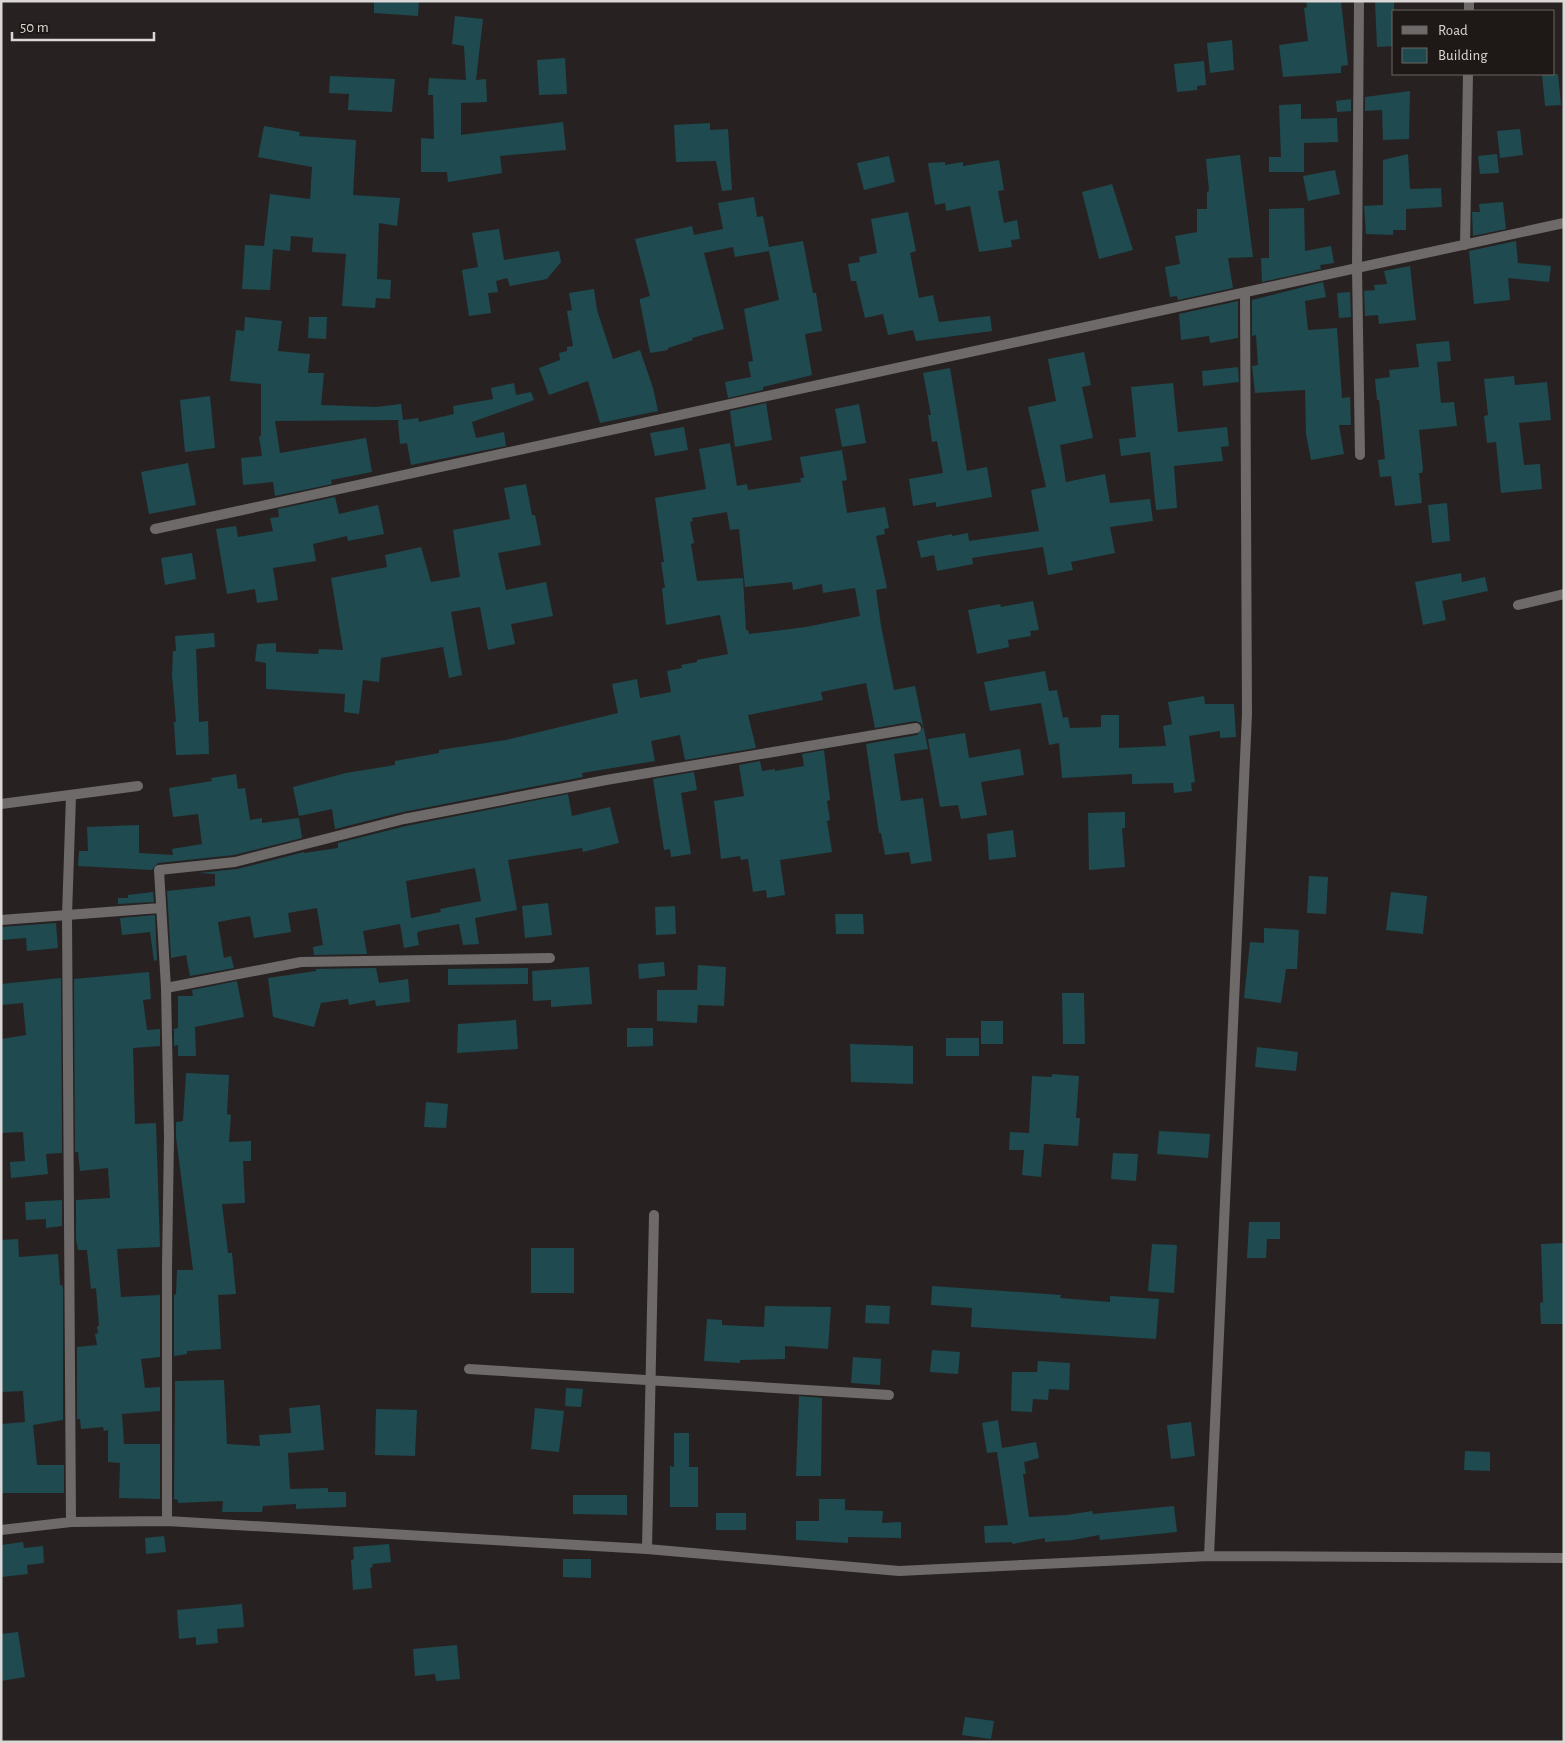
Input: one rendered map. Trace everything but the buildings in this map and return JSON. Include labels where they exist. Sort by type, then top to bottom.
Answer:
[{"type":"street","points":[[1359,1],[1357,268],[1360,455]]},
{"type":"street","points":[[1465,245],[1468,75]]},
{"type":"street","points":[[155,529],[1564,223]]},
{"type":"street","points":[[1209,1556],[1247,714],[1245,293]]},
{"type":"street","points":[[1518,605],[1564,594]]},
{"type":"street","points":[[167,1521],[167,1267],[170,1136],[166,988],[159,870],[235,862],[404,819],[606,780],[916,728]]},
{"type":"street","points":[[1,804],[138,786]]},
{"type":"street","points":[[70,1522],[67,915],[71,796]]},
{"type":"street","points":[[1,920],[160,908]]},
{"type":"street","points":[[166,988],[301,962],[550,958]]},
{"type":"street","points":[[647,1549],[654,1215]]},
{"type":"street","points":[[469,1369],[889,1395]]},
{"type":"street","points":[[1,1530],[70,1522],[167,1521],[647,1549],[899,1571],[1209,1556],[1564,1558]]}]
